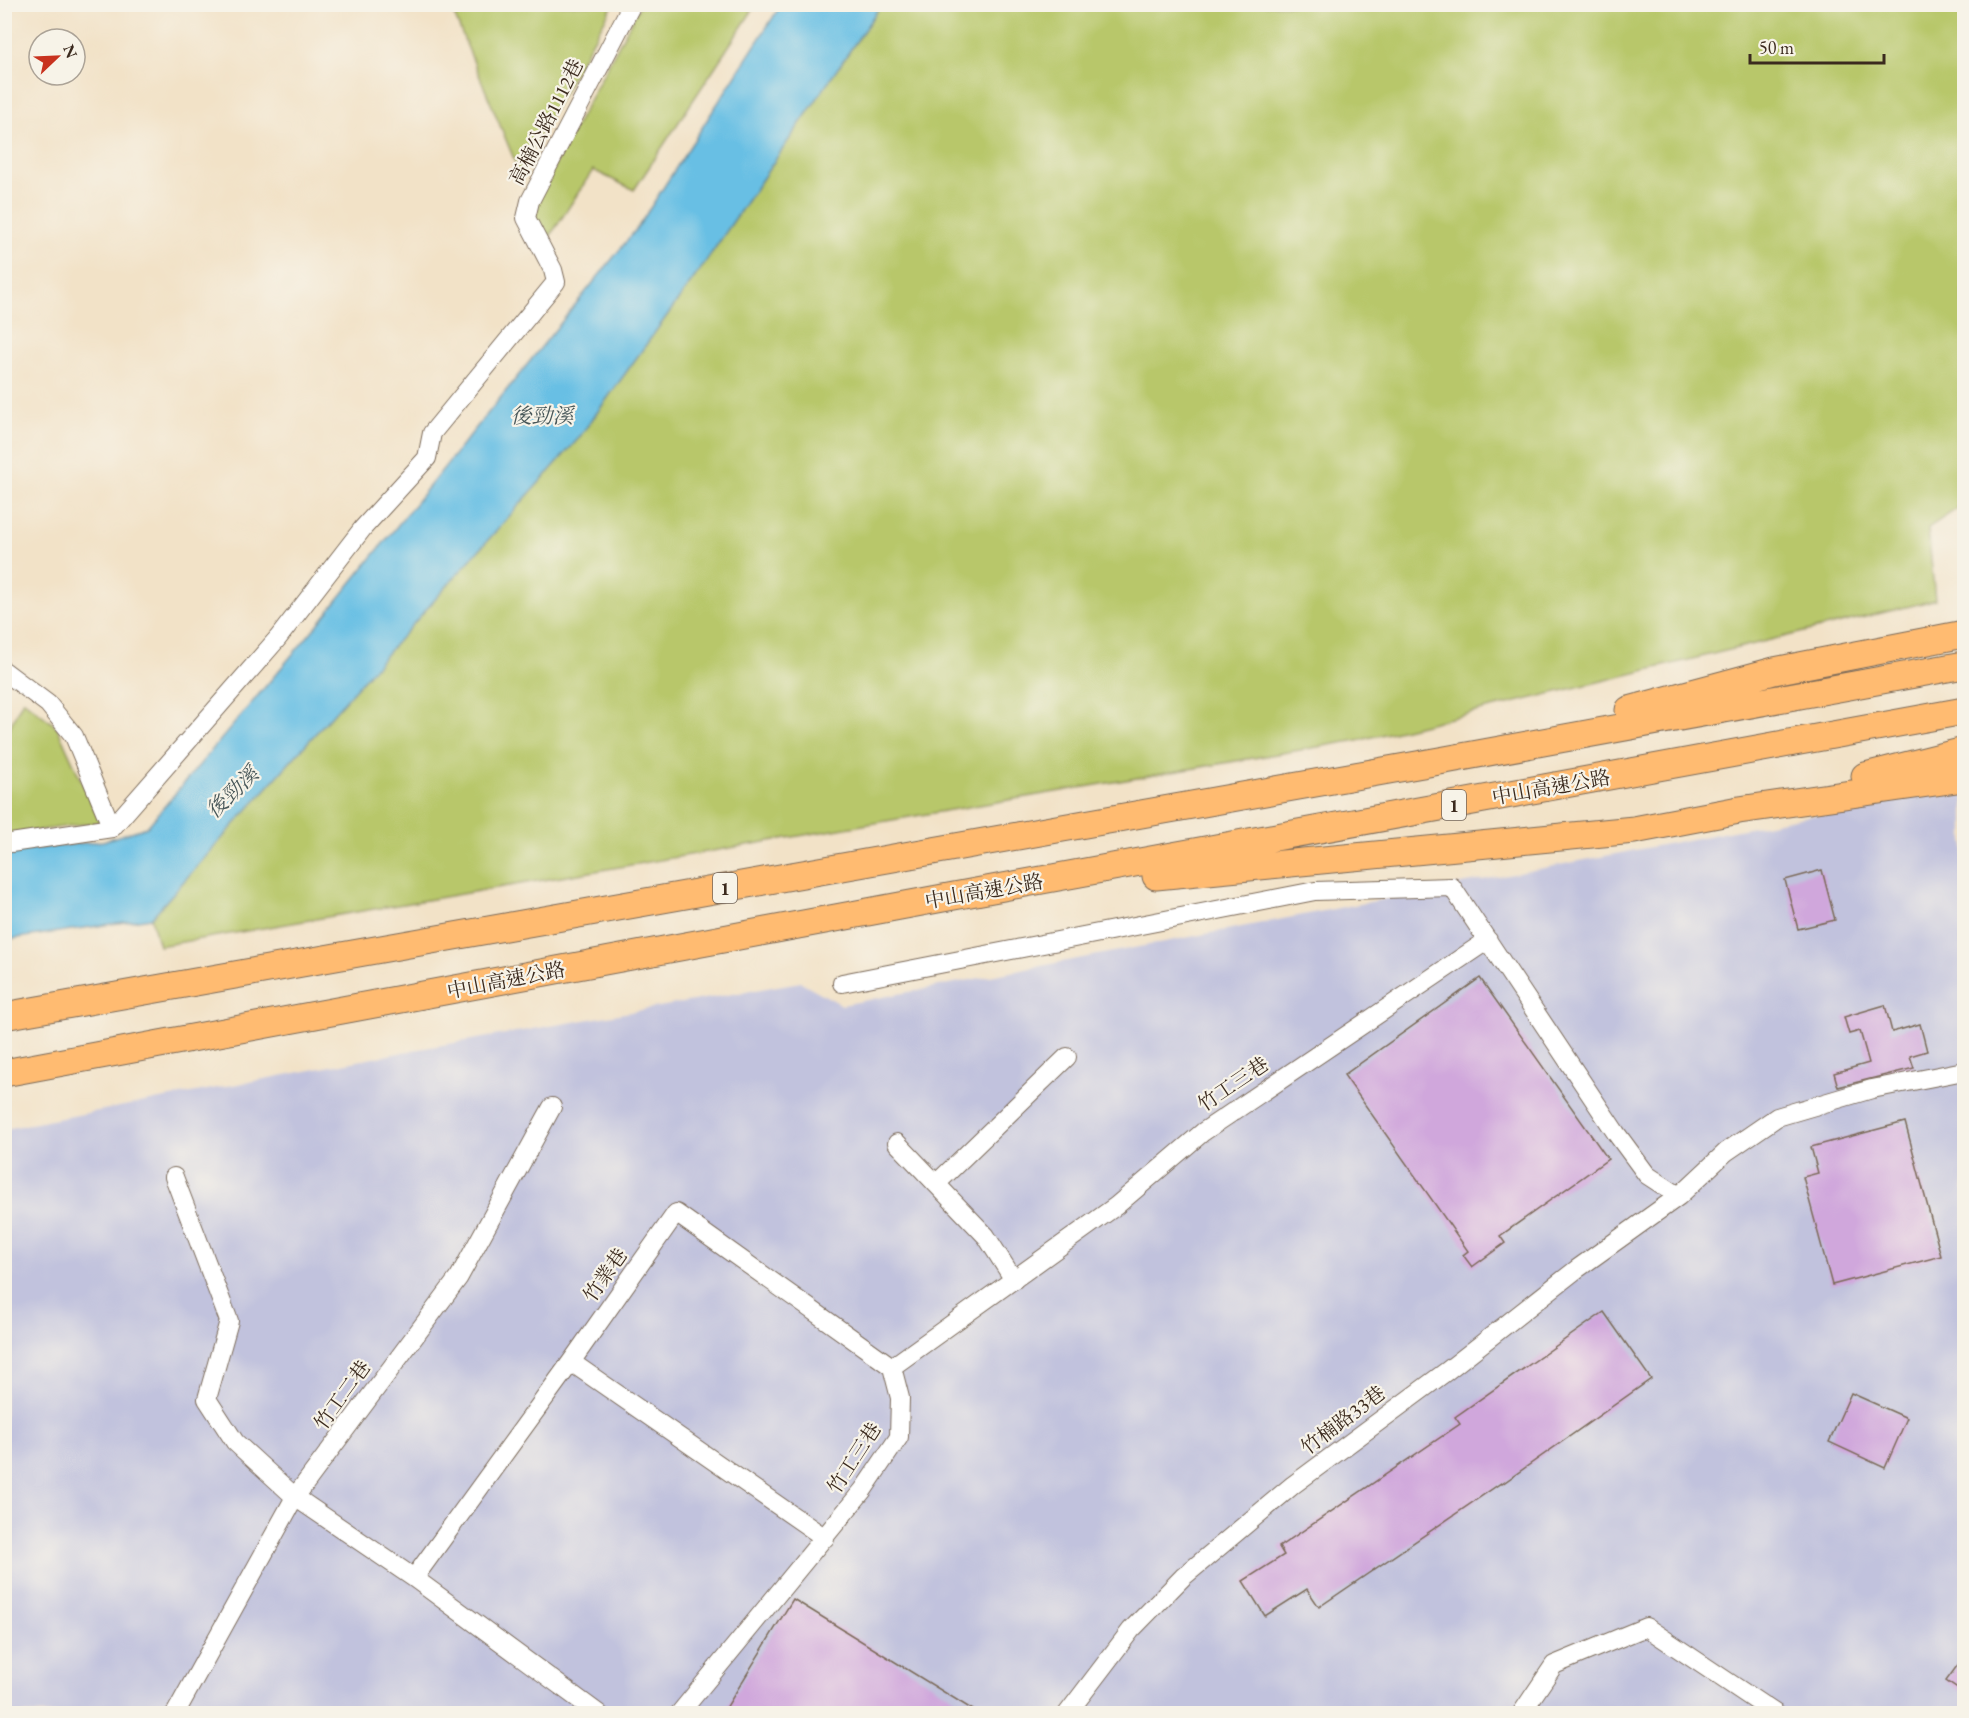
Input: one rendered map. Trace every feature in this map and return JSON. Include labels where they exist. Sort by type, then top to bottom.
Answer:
[{"type":"highway","points":[[1445,760],[1774,671],[1965,634]]},
{"type":"highway","name":"1","points":[[4,1016],[1445,760],[1965,665]]},
{"type":"highway","name":"中山高速公路","points":[[4,1073],[1965,711]]},
{"type":"highway","points":[[1739,810],[1965,751]]},
{"type":"highway","points":[[943,898],[1315,859],[1453,849],[1634,830],[1739,810],[1965,778]]},
{"type":"street","name":"高楠公路1112巷","points":[[112,828],[278,638],[363,528],[427,458],[432,433],[556,282],[553,270],[526,218],[530,201],[633,4]]},
{"type":"street","points":[[4,670],[48,704],[74,736],[112,828],[4,844]]},
{"type":"street","points":[[842,983],[1316,891],[1452,887],[1616,1133],[1647,1175],[1678,1197]]},
{"type":"street","name":"竹工三巷","points":[[679,1713],[825,1538],[863,1490],[899,1437],[900,1398],[892,1367],[1116,1206],[1203,1132],[1488,940]]},
{"type":"street","points":[[936,1184],[1067,1057]]},
{"type":"street","name":"竹楠路33巷","points":[[1067,1713],[1131,1630],[1192,1569],[1293,1485],[1447,1371],[1577,1269],[1678,1197],[1726,1152],[1777,1117],[1872,1089],[1965,1071]]},
{"type":"street","name":"竹工二巷","points":[[175,1713],[295,1497],[459,1277],[552,1107]]},
{"type":"street","points":[[897,1143],[986,1236],[1014,1280]]},
{"type":"street","points":[[174,1177],[229,1321],[207,1399],[236,1442],[295,1497],[414,1578],[599,1713]]},
{"type":"street","name":"竹業巷","points":[[414,1578],[676,1213],[892,1367]]},
{"type":"street","points":[[571,1362],[825,1538]]},
{"type":"street","points":[[1521,1713],[1554,1665],[1646,1627],[1776,1713]]},
{"type":"shaded area","points":[[1964,786],[1964,1713],[5,1714],[5,1129],[420,1049],[801,982],[842,1005]]},
{"type":"green space","points":[[450,5],[613,5],[519,171]]},
{"type":"green space","points":[[640,5],[756,5],[634,190],[593,170],[545,244],[532,208]]},
{"type":"green space","points":[[881,5],[1964,5],[1964,504],[1928,528],[1935,600],[1364,739],[159,946],[151,918],[578,439],[702,267]]},
{"type":"green space","points":[[23,700],[57,727],[100,822],[5,835],[4,739]]},
{"type":"water","name":"後勁溪","points":[[781,5],[881,5],[702,267],[578,439],[151,918],[5,940],[5,852],[103,841],[147,827],[319,623],[638,227]]},
{"type":"building","points":[[1822,870],[1835,920],[1798,929],[1785,880]]},
{"type":"building","points":[[1480,978],[1608,1159],[1500,1236],[1505,1243],[1472,1267],[1463,1255],[1468,1251],[1344,1075]]},
{"type":"building","points":[[1885,1005],[1892,1032],[1920,1024],[1927,1051],[1910,1056],[1914,1068],[1838,1087],[1834,1073],[1869,1063],[1860,1031],[1849,1034],[1844,1017]]},
{"type":"building","points":[[1905,1122],[1941,1256],[1832,1285],[1803,1177],[1818,1173],[1811,1147]]},
{"type":"building","points":[[1604,1312],[1651,1379],[1502,1484],[1319,1607],[1307,1589],[1265,1616],[1243,1581],[1284,1555],[1279,1547],[1460,1424],[1455,1417]]},
{"type":"building","points":[[1851,1393],[1907,1418],[1885,1468],[1829,1442]]},
{"type":"building","points":[[793,1599],[978,1713],[723,1713]]},
{"type":"building","points":[[1965,1655],[1965,1694],[1946,1681]]}]
